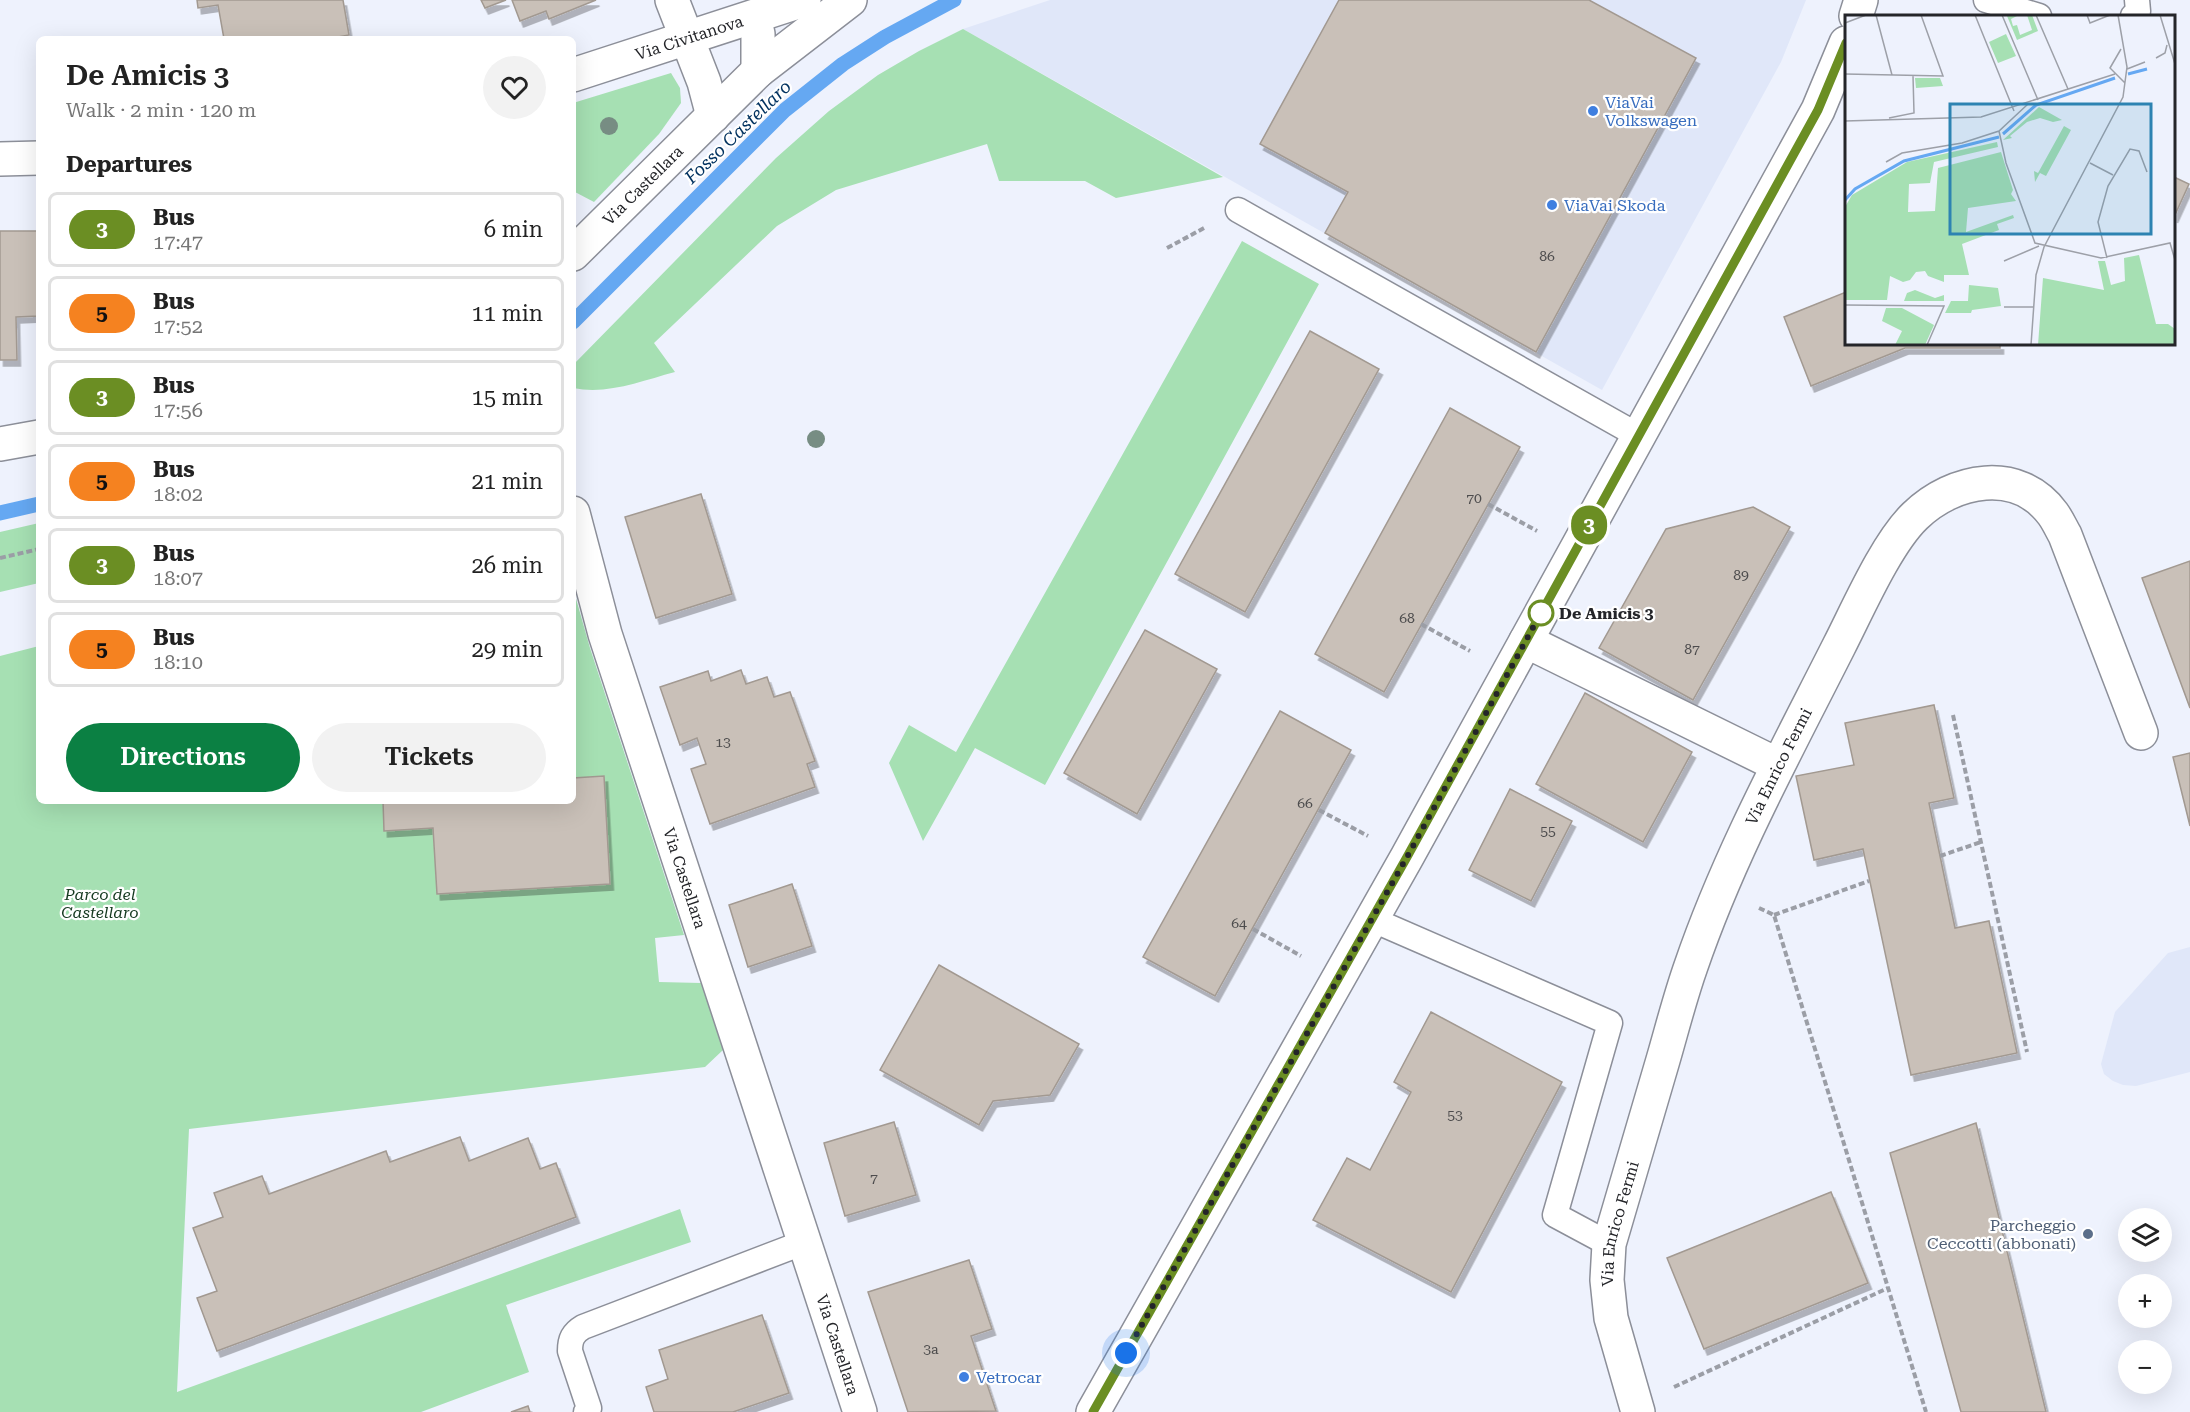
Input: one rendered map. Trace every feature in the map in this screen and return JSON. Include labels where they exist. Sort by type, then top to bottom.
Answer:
[{"type":"street","points":[[672,0],[704,82],[713,116]]},
{"type":"street","name":"Via Civitanova","points":[[576,74],[804,0]]},
{"type":"street","name":"Via Castellara","points":[[576,251],[758,71],[850,0]]},
{"type":"street","points":[[1856,15],[1862,0]]},
{"type":"street","points":[[754,17],[758,34],[758,71]]},
{"type":"street","points":[[1093,1412],[1526,641],[1818,110],[1845,45]]},
{"type":"street","points":[[0,159],[36,158]]},
{"type":"street","points":[[0,444],[36,438]]},
{"type":"street","name":"Via Enrico Fermi","points":[[1637,1408],[1611,1318],[1607,1280],[1609,1244],[1691,967],[1720,890],[1778,765],[1874,577],[1913,517],[1934,499],[1958,487],[1979,483],[2001,483],[2017,487],[2035,497],[2052,513],[2065,535],[2142,733]]},
{"type":"street","name":"Via Castellara","points":[[576,524],[605,634],[860,1412]]},
{"type":"street","points":[[1526,641],[1778,765]]},
{"type":"lane","points":[[1986,0],[2036,15]]},
{"type":"lane","points":[[2134,15],[2138,12],[2138,0]]},
{"type":"lane","points":[[1238,210],[1639,435]]},
{"type":"lane","points":[[1371,920],[1610,1023],[1555,1215],[1609,1244]]},
{"type":"lane","points":[[586,1412],[589,1408],[570,1352],[574,1332],[805,1242]]},
{"type":"path","points":[[1167,248],[1238,210]]},
{"type":"path","points":[[1488,504],[1537,531]]},
{"type":"path","points":[[0,558],[36,550]]},
{"type":"path","points":[[1421,624],[1470,651]]},
{"type":"path","points":[[1953,715],[2027,1052]]},
{"type":"path","points":[[1319,810],[1368,836]]},
{"type":"path","points":[[1940,856],[1981,842]]},
{"type":"path","points":[[1720,890],[1774,915],[1869,881]]},
{"type":"path","points":[[1774,915],[1926,1412]]},
{"type":"path","points":[[1253,929],[1301,956]]},
{"type":"path","points":[[1637,1408],[1888,1288]]},
{"type":"shaded area","points":[[1050,0],[1806,0],[1781,62],[1602,390],[963,29]]},
{"type":"shaded area","points":[[2190,947],[2190,1072],[2136,1086],[2113,1081],[2104,1074],[2101,1064],[2115,1012],[2168,953]]},
{"type":"green space","points":[[963,29],[1223,177],[1116,198],[1085,181],[999,181],[987,144],[836,190],[777,226],[654,343],[675,372],[612,388],[599,390],[576,388],[576,362],[776,158],[829,111],[878,75]]},
{"type":"green space","points":[[671,73],[680,88],[681,103],[659,134],[594,202],[576,193],[576,102]]},
{"type":"green space","points":[[1242,241],[1319,284],[1045,785],[975,748],[923,841],[889,763],[909,725],[956,752]]},
{"type":"green space","points":[[36,524],[36,584],[0,592],[0,532]]},
{"type":"green space","name":"Parco del Castellaro","points":[[576,599],[684,935],[655,938],[659,982],[701,983],[723,1050],[705,1067],[189,1129],[177,1392],[680,1209],[691,1242],[506,1305],[529,1372],[421,1412],[0,1412],[0,656],[36,647],[36,804],[383,804],[385,831],[433,828],[437,894],[609,884],[576,787]]},
{"type":"building","points":[[197,0],[343,0],[349,35],[223,36],[218,5],[198,8]]},
{"type":"building","points":[[481,0],[506,0],[485,8]]},
{"type":"building","points":[[512,0],[596,0],[549,19],[546,11],[520,21]]},
{"type":"building","points":[[1339,0],[1589,0],[1696,58],[1536,352],[1325,233],[1348,192],[1260,144]]},
{"type":"building","points":[[2175,177],[2189,184],[2175,215]]},
{"type":"building","points":[[0,231],[36,231],[36,316],[16,317],[17,360],[0,360]]},
{"type":"building","points":[[1845,292],[1845,345],[2000,345],[2000,348],[1905,348],[1811,386],[1784,317]]},
{"type":"building","points":[[1310,331],[1379,369],[1245,612],[1175,574]]},
{"type":"building","points":[[1450,408],[1520,447],[1384,692],[1315,654]]},
{"type":"building","points":[[701,494],[732,594],[656,618],[625,517]]},
{"type":"building","points":[[1753,507],[1790,527],[1693,700],[1599,648],[1666,529]]},
{"type":"building","points":[[2190,561],[2190,708],[2142,578]]},
{"type":"building","points":[[1145,630],[1217,669],[1137,814],[1064,773]]},
{"type":"building","points":[[741,670],[746,684],[767,677],[774,697],[790,692],[815,761],[807,764],[815,787],[710,824],[691,769],[706,764],[697,738],[680,745],[660,687],[708,671],[711,681]]},
{"type":"building","points":[[1585,693],[1692,752],[1643,842],[1536,784]]},
{"type":"building","points":[[1934,705],[1954,798],[1929,803],[1955,928],[1989,921],[2017,1053],[1911,1075],[1863,849],[1814,860],[1796,776],[1854,765],[1845,723]]},
{"type":"building","points":[[1280,711],[1351,750],[1215,996],[1143,957]]},
{"type":"building","points":[[2190,753],[2190,826],[2173,757]]},
{"type":"building","points":[[604,776],[610,884],[437,894],[433,828],[384,831],[383,804],[576,804],[576,778]]},
{"type":"building","points":[[1510,789],[1572,821],[1531,901],[1469,870]]},
{"type":"building","points":[[792,884],[812,946],[748,967],[729,905]]},
{"type":"building","points":[[939,965],[1079,1044],[1050,1095],[993,1101],[979,1125],[880,1070]]},
{"type":"building","points":[[1431,1012],[1562,1082],[1451,1292],[1313,1220],[1347,1158],[1370,1170],[1411,1092],[1394,1082]]},
{"type":"building","points":[[894,1122],[916,1195],[845,1216],[824,1143]]},
{"type":"building","points":[[1976,1123],[2046,1412],[1961,1412],[1890,1153]]},
{"type":"building","points":[[460,1137],[469,1161],[528,1138],[540,1169],[556,1163],[576,1217],[217,1351],[197,1298],[217,1291],[193,1228],[223,1217],[214,1193],[262,1176],[269,1194],[386,1151],[390,1162]]},
{"type":"building","points":[[1831,1192],[1868,1283],[1704,1349],[1667,1258]]},
{"type":"building","points":[[969,1260],[992,1329],[971,1336],[996,1411],[908,1412],[868,1292]]},
{"type":"building","points":[[762,1315],[789,1393],[733,1412],[654,1412],[646,1387],[668,1379],[659,1350]]},
{"type":"building","points":[[528,1406],[530,1412],[511,1412]]},
{"type":"waterway","name":"Fosso Castellaro","points":[[576,319],[785,110],[843,64],[885,37],[954,0]]},
{"type":"waterway","name":"Fosso Castellaro","points":[[0,513],[36,505]]},
{"type":"bus line","name":"3","points":[[1093,1412],[1407,857],[1818,110],[1845,45]]},
{"type":"place","name":"ViaVai Volkswagen","points":[[1593,111]]},
{"type":"place","name":"ViaVai Skoda","points":[[1552,205]]},
{"type":"place","name":"De Amicis 3","points":[[1541,613]]},
{"type":"place","name":"Parcheggio Ceccotti (abbonati)","points":[[2088,1234]]},
{"type":"place","name":"Vetrocar","points":[[964,1377]]},
{"type":"route","points":[[1126,1353],[1407,857],[1541,613]]}]
